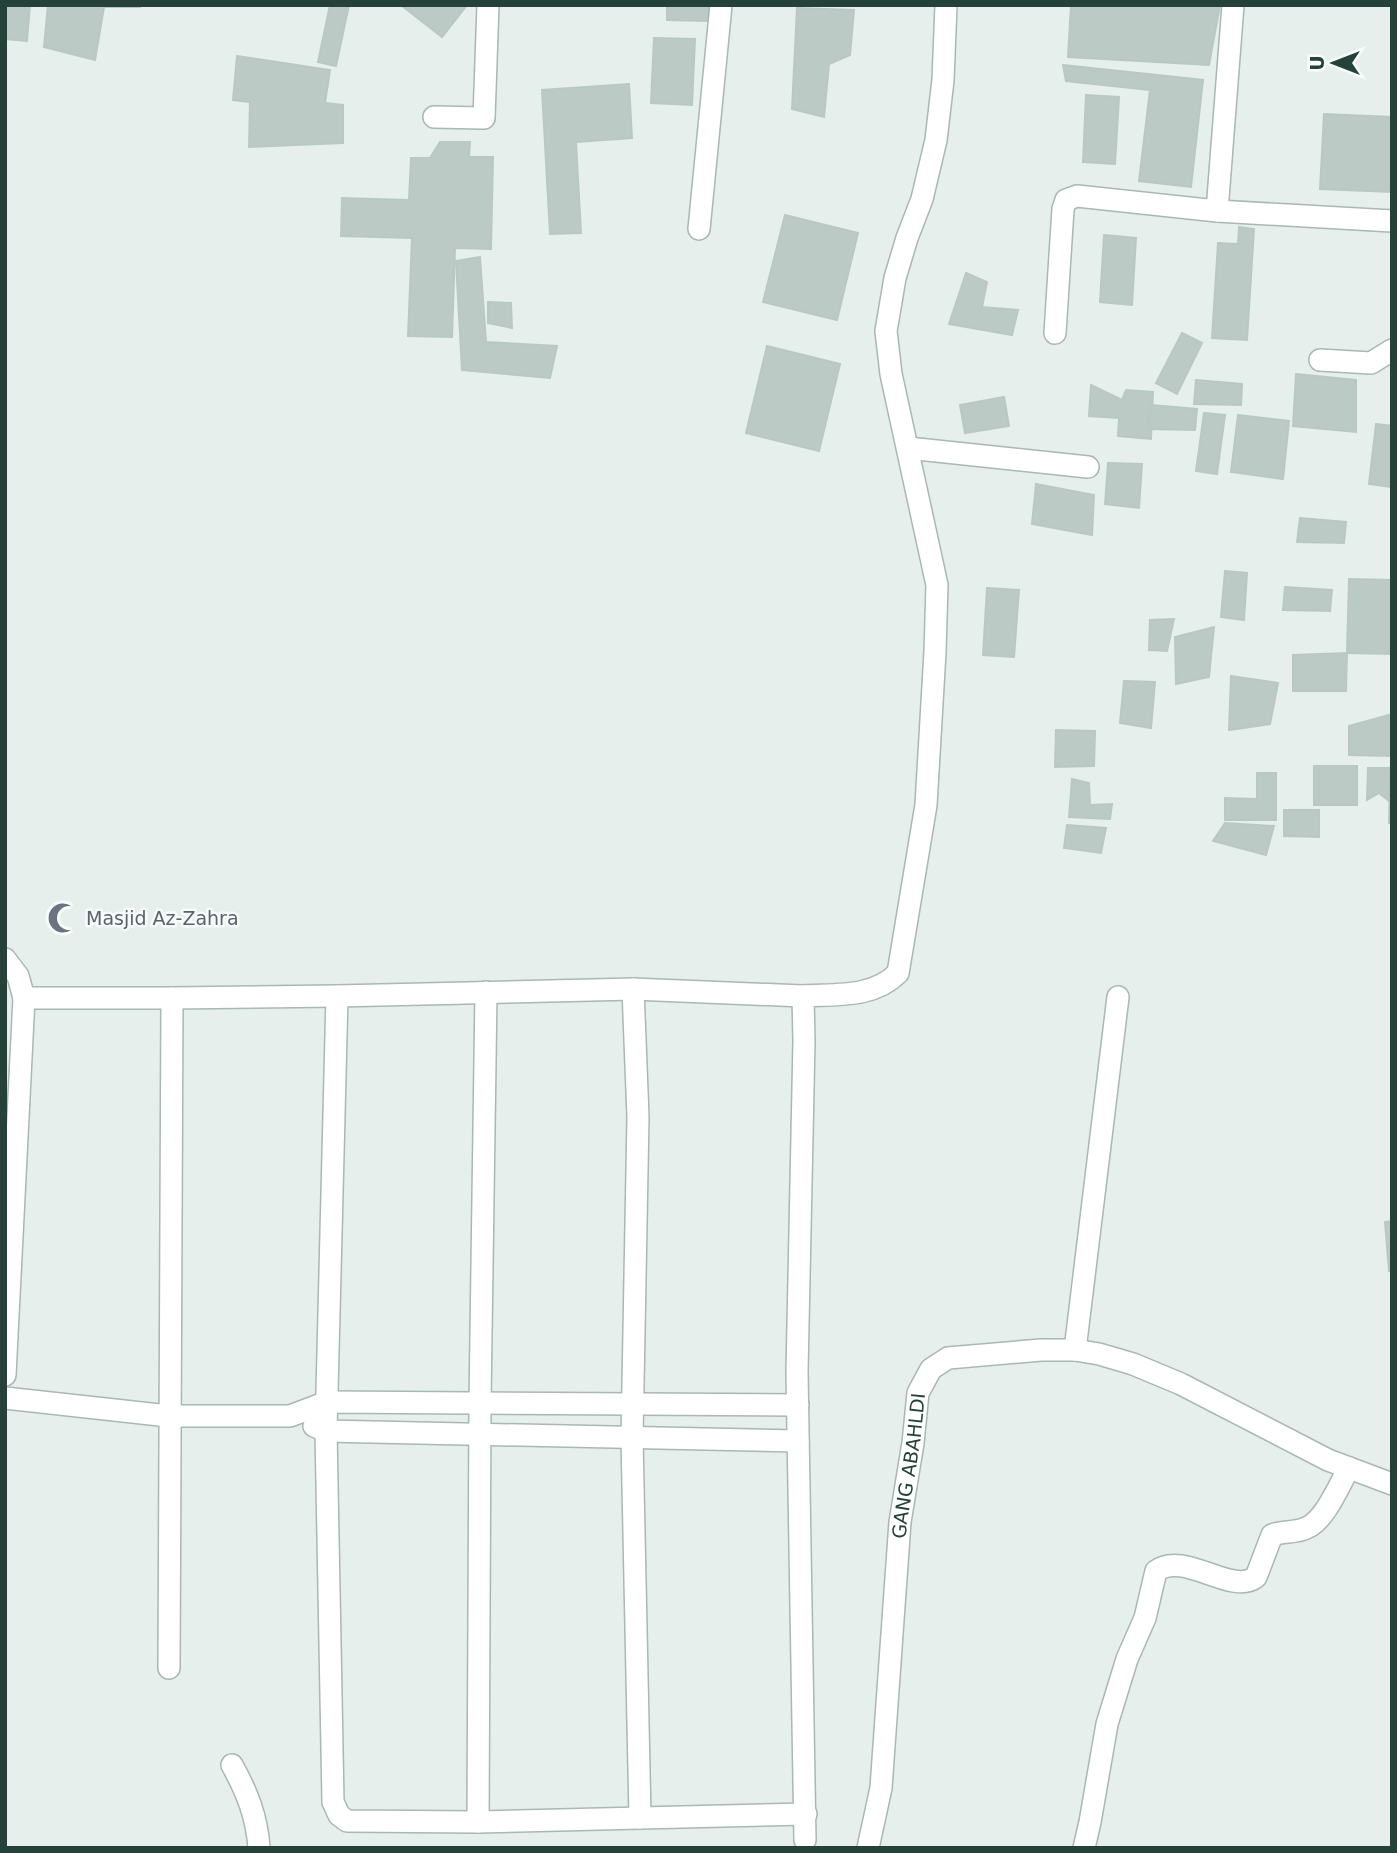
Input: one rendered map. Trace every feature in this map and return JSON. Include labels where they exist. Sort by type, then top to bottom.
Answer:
[{"type":"street","points":[[434,117],[484,118],[488,5]]},
{"type":"street","points":[[699,229],[722,5]]},
{"type":"street","points":[[24,998],[337,996],[633,989],[803,996],[866,992],[884,985],[898,973],[926,805],[937,586],[891,374],[886,331],[895,278],[922,199],[936,140],[943,80],[946,5]]},
{"type":"street","points":[[1217,211],[1233,5]]},
{"type":"street","points":[[1055,333],[1063,209],[1066,200],[1077,197],[1217,211],[1392,221]]},
{"type":"street","points":[[1320,360],[1371,363],[1392,350]]},
{"type":"street","points":[[908,447],[1088,467]]},
{"type":"street","points":[[5,959],[18,976],[24,998],[5,1376]]},
{"type":"street","points":[[633,989],[638,1117],[632,1438],[640,1818]]},
{"type":"street","points":[[478,1822],[486,992]]},
{"type":"street","points":[[337,996],[326,1431],[333,1802],[339,1815],[347,1821],[478,1822],[806,1814]]},
{"type":"street","points":[[803,996],[798,1441],[805,1840]]},
{"type":"street","points":[[1075,1350],[1118,997]]},
{"type":"street","points":[[169,1668],[172,998]]},
{"type":"street","name":"GANG ABAHLDI","points":[[868,1848],[881,1788],[900,1522],[918,1393],[931,1369],[948,1359],[1041,1350],[1075,1350],[1099,1354],[1133,1364],[1181,1384],[1328,1460],[1392,1484]]},
{"type":"street","points":[[5,1398],[169,1416],[290,1416],[327,1402],[798,1405]]},
{"type":"street","points":[[290,1416],[326,1431],[798,1441]]},
{"type":"street","points":[[1084,1848],[1107,1724],[1127,1658],[1145,1618],[1156,1571],[1163,1566],[1172,1565],[1240,1583],[1251,1582],[1256,1577],[1272,1535],[1305,1529],[1313,1524],[1323,1514],[1349,1468]]},
{"type":"street","points":[[232,1765],[247,1793],[258,1828],[260,1848]]},
{"type":"building","points":[[5,5],[30,5],[27,41],[5,39]]},
{"type":"building","points":[[48,5],[140,7],[104,7],[95,60],[44,47]]},
{"type":"building","points":[[330,5],[349,5],[336,66],[318,62]]},
{"type":"building","points":[[401,5],[467,5],[442,37]]},
{"type":"building","points":[[667,5],[708,5],[708,21],[667,20]]},
{"type":"building","points":[[1071,5],[1220,5],[1209,65],[1068,57]]},
{"type":"building","points":[[797,8],[854,10],[850,55],[829,64],[824,117],[792,109]]},
{"type":"building","points":[[654,38],[695,39],[692,105],[651,103]]},
{"type":"building","points":[[237,56],[330,70],[325,103],[343,105],[343,143],[249,147],[250,102],[233,100]]},
{"type":"building","points":[[1063,65],[1203,80],[1191,187],[1139,181],[1150,90],[1066,81]]},
{"type":"building","points":[[629,84],[632,138],[576,142],[581,233],[550,234],[542,90]]},
{"type":"building","points":[[1086,95],[1119,97],[1115,164],[1083,162]]},
{"type":"building","points":[[1324,114],[1392,117],[1392,192],[1320,189]]},
{"type":"building","points":[[440,142],[470,142],[469,157],[493,157],[491,249],[455,248],[452,337],[408,336],[412,238],[341,236],[342,198],[409,200],[411,158],[430,158]]},
{"type":"building","points":[[785,215],[858,233],[837,320],[763,302]]},
{"type":"building","points":[[1239,227],[1254,229],[1247,340],[1212,338],[1218,243],[1238,244]]},
{"type":"building","points":[[1104,235],[1136,238],[1132,305],[1100,302]]},
{"type":"building","points":[[480,257],[486,342],[557,346],[550,378],[462,370],[456,261]]},
{"type":"building","points":[[966,273],[987,282],[982,307],[1018,310],[1012,335],[949,324]]},
{"type":"building","points":[[488,302],[511,303],[512,328],[488,323]]},
{"type":"building","points":[[1182,333],[1202,343],[1177,394],[1156,383]]},
{"type":"building","points":[[767,346],[840,364],[819,451],[746,433]]},
{"type":"building","points":[[1296,374],[1356,380],[1356,432],[1293,426]]},
{"type":"building","points":[[1196,380],[1242,384],[1241,405],[1194,404]]},
{"type":"building","points":[[1091,385],[1122,400],[1126,390],[1153,392],[1151,439],[1118,436],[1119,418],[1089,416]]},
{"type":"building","points":[[1004,397],[1009,426],[965,433],[960,405]]},
{"type":"building","points":[[1151,405],[1197,409],[1195,430],[1148,429]]},
{"type":"building","points":[[1204,413],[1225,415],[1217,474],[1196,471]]},
{"type":"building","points":[[1238,415],[1289,421],[1283,479],[1231,472]]},
{"type":"building","points":[[1376,424],[1392,426],[1392,487],[1369,484]]},
{"type":"building","points":[[1108,463],[1142,464],[1139,508],[1105,504]]},
{"type":"building","points":[[1036,484],[1094,495],[1092,535],[1032,524]]},
{"type":"building","points":[[1300,518],[1346,522],[1344,543],[1297,542]]},
{"type":"building","points":[[1225,571],[1247,573],[1244,620],[1221,617]]},
{"type":"building","points":[[1349,579],[1392,580],[1392,654],[1347,653]]},
{"type":"building","points":[[1285,587],[1332,590],[1330,611],[1283,610]]},
{"type":"building","points":[[987,588],[1019,590],[1014,657],[983,655]]},
{"type":"building","points":[[1174,619],[1167,651],[1149,650],[1150,620]]},
{"type":"building","points":[[1214,627],[1209,677],[1176,684],[1175,637]]},
{"type":"building","points":[[1347,653],[1346,691],[1293,691],[1293,655]]},
{"type":"building","points":[[1231,676],[1278,683],[1270,724],[1229,730]]},
{"type":"building","points":[[1124,681],[1155,682],[1151,728],[1120,723]]},
{"type":"building","points":[[1392,714],[1392,756],[1349,755],[1349,726]]},
{"type":"building","points":[[1056,730],[1095,731],[1094,766],[1055,767]]},
{"type":"building","points":[[1314,766],[1357,766],[1357,805],[1314,805]]},
{"type":"building","points":[[1368,768],[1390,768],[1389,801],[1379,793],[1367,800]]},
{"type":"building","points":[[1390,768],[1392,769],[1392,823],[1389,823]]},
{"type":"building","points":[[1257,773],[1276,773],[1276,820],[1225,820],[1225,798],[1257,799]]},
{"type":"building","points":[[1072,779],[1089,783],[1090,805],[1112,804],[1110,819],[1069,817]]},
{"type":"building","points":[[1284,810],[1319,810],[1319,837],[1284,836]]},
{"type":"building","points":[[1225,823],[1274,826],[1266,855],[1213,841]]},
{"type":"building","points":[[1067,825],[1106,828],[1101,853],[1064,848]]},
{"type":"building","points":[[1392,1221],[1392,1270],[1389,1271],[1385,1222]]},
{"type":"place","name":"Masjid Az-Zahra","points":[[63,918]]}]
